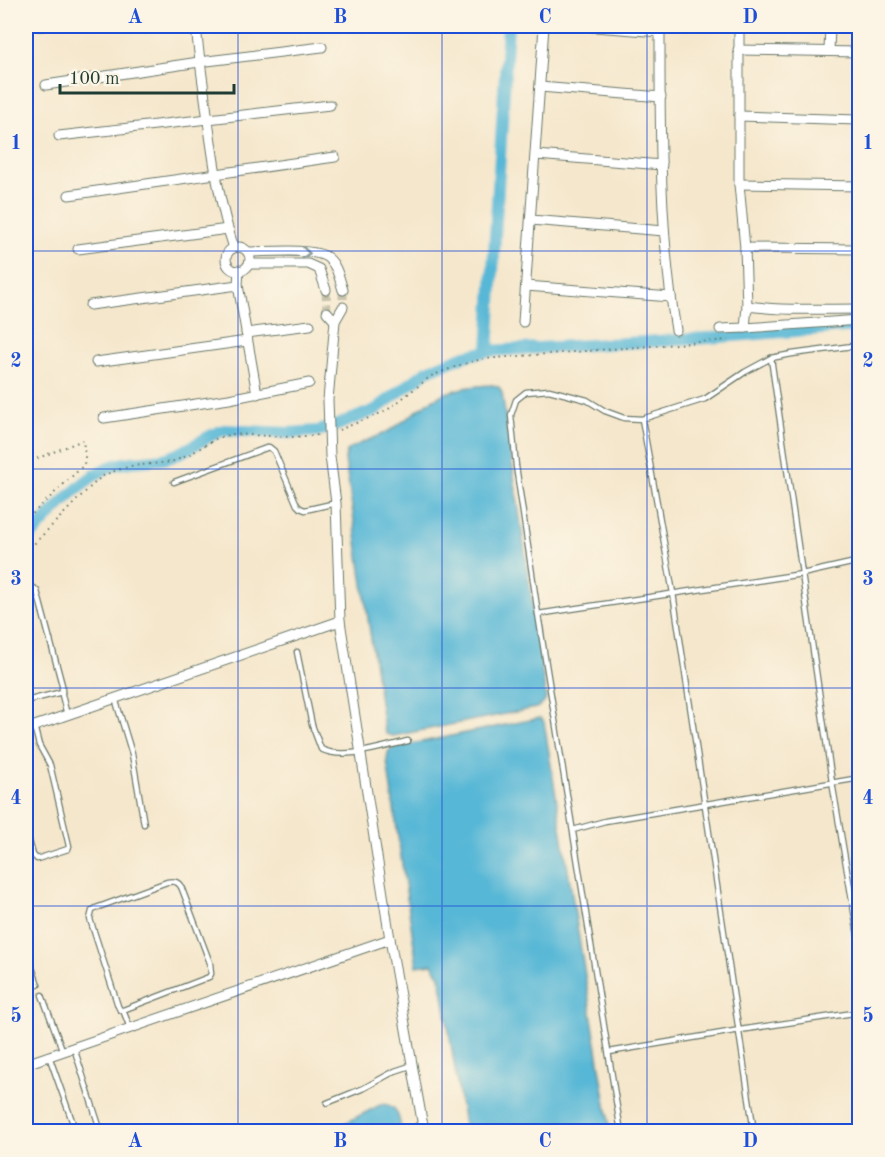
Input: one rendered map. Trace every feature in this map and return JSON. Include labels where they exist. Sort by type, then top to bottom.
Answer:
[{"type":"street","points":[[196,26],[215,174],[234,248]]},
{"type":"street","points":[[523,322],[544,26]]},
{"type":"street","points":[[582,26],[660,29],[664,231],[676,330]]},
{"type":"street","points":[[739,26],[740,184],[745,248],[746,328]]},
{"type":"street","points":[[829,51],[830,26]]},
{"type":"street","points":[[46,85],[199,62],[322,47]]},
{"type":"street","points":[[738,50],[860,52]]},
{"type":"street","points":[[540,87],[661,97]]},
{"type":"street","points":[[59,136],[330,105]]},
{"type":"street","points":[[739,116],[857,120]]},
{"type":"street","points":[[536,155],[662,165]]},
{"type":"street","points":[[69,195],[335,157]]},
{"type":"street","points":[[740,184],[860,186]]},
{"type":"street","points":[[531,220],[664,231]]},
{"type":"street","points":[[78,249],[228,229]]},
{"type":"street","points":[[326,291],[319,269],[308,264],[249,264],[239,270],[232,269],[226,260],[228,252],[234,248],[242,248],[248,252],[303,252],[325,256],[338,271],[343,290]]},
{"type":"street","points":[[745,248],[860,249]]},
{"type":"street","points":[[248,252],[249,264]]},
{"type":"street","points":[[239,270],[238,285],[257,394]]},
{"type":"street","points":[[90,305],[238,285]]},
{"type":"street","points":[[526,286],[671,297]]},
{"type":"street","points":[[747,306],[860,309]]},
{"type":"street","points":[[343,307],[335,321],[328,400],[330,456],[336,503],[340,621],[390,939],[424,1128],[412,1131]]},
{"type":"street","points":[[327,312],[335,321]]},
{"type":"street","points":[[720,329],[860,320]]},
{"type":"street","points":[[96,362],[310,325]]},
{"type":"street","points":[[104,418],[309,384]]},
{"type":"street","points":[[30,728],[340,621]]},
{"type":"street","points":[[26,1064],[390,939]]},
{"type":"lane","points":[[621,1131],[538,614],[516,466],[511,415],[516,400],[526,392],[549,390],[587,400],[605,411],[624,418],[642,419],[705,399],[771,358],[860,345]]},
{"type":"lane","points":[[771,358],[832,782],[860,947]]},
{"type":"lane","points":[[642,419],[673,593],[754,1131]]},
{"type":"lane","points":[[174,482],[269,447],[274,451],[300,508],[305,510],[336,503]]},
{"type":"lane","points":[[538,614],[802,574],[860,561]]},
{"type":"lane","points":[[26,591],[33,588],[37,591],[62,685],[67,715]]},
{"type":"lane","points":[[297,652],[312,725],[321,749],[327,753],[360,752],[408,741]]},
{"type":"lane","points":[[26,701],[62,692]]},
{"type":"lane","points":[[116,698],[132,754],[144,824]]},
{"type":"lane","points":[[26,830],[33,855],[37,859],[68,849],[50,765],[30,728]]},
{"type":"lane","points":[[573,830],[605,821],[860,778]]},
{"type":"lane","points":[[123,1010],[209,977],[211,974],[210,963],[180,884],[176,881],[166,882],[96,908],[90,915],[118,1006],[120,1010],[123,1010],[130,1028]]},
{"type":"lane","points":[[26,950],[38,985]]},
{"type":"lane","points":[[42,995],[63,1052]]},
{"type":"lane","points":[[609,1052],[860,1012]]},
{"type":"lane","points":[[74,1048],[101,1131]]},
{"type":"lane","points":[[49,1056],[76,1131]]},
{"type":"lane","points":[[327,1103],[413,1065]]},
{"type":"path","points":[[331,432],[386,411],[431,376],[482,358],[736,339]]},
{"type":"path","points":[[26,552],[101,477],[111,472],[131,466],[171,462],[187,456],[217,438],[232,434],[291,437],[321,435]]},
{"type":"path","points":[[26,463],[83,440],[84,465],[26,520]]},
{"type":"water","points":[[493,385],[499,387],[502,393],[546,699],[536,708],[393,736],[386,734],[345,459],[347,451],[392,429],[441,395],[462,388]]},
{"type":"water","points":[[540,718],[544,722],[609,1123],[607,1131],[465,1131],[440,976],[432,964],[417,966],[387,761],[388,752],[392,748]]},
{"type":"water","points":[[382,1104],[395,1109],[402,1131],[330,1131]]},
{"type":"waterway","points":[[488,351],[508,26]]},
{"type":"waterway","points":[[26,541],[78,488],[112,466],[171,457],[224,430],[288,433],[318,431],[335,426],[375,410],[427,371],[465,356],[488,351],[694,339],[860,326]]},
{"type":"tunnel","points":[[326,290],[327,312]]},
{"type":"tunnel","points":[[343,290],[343,307]]}]
